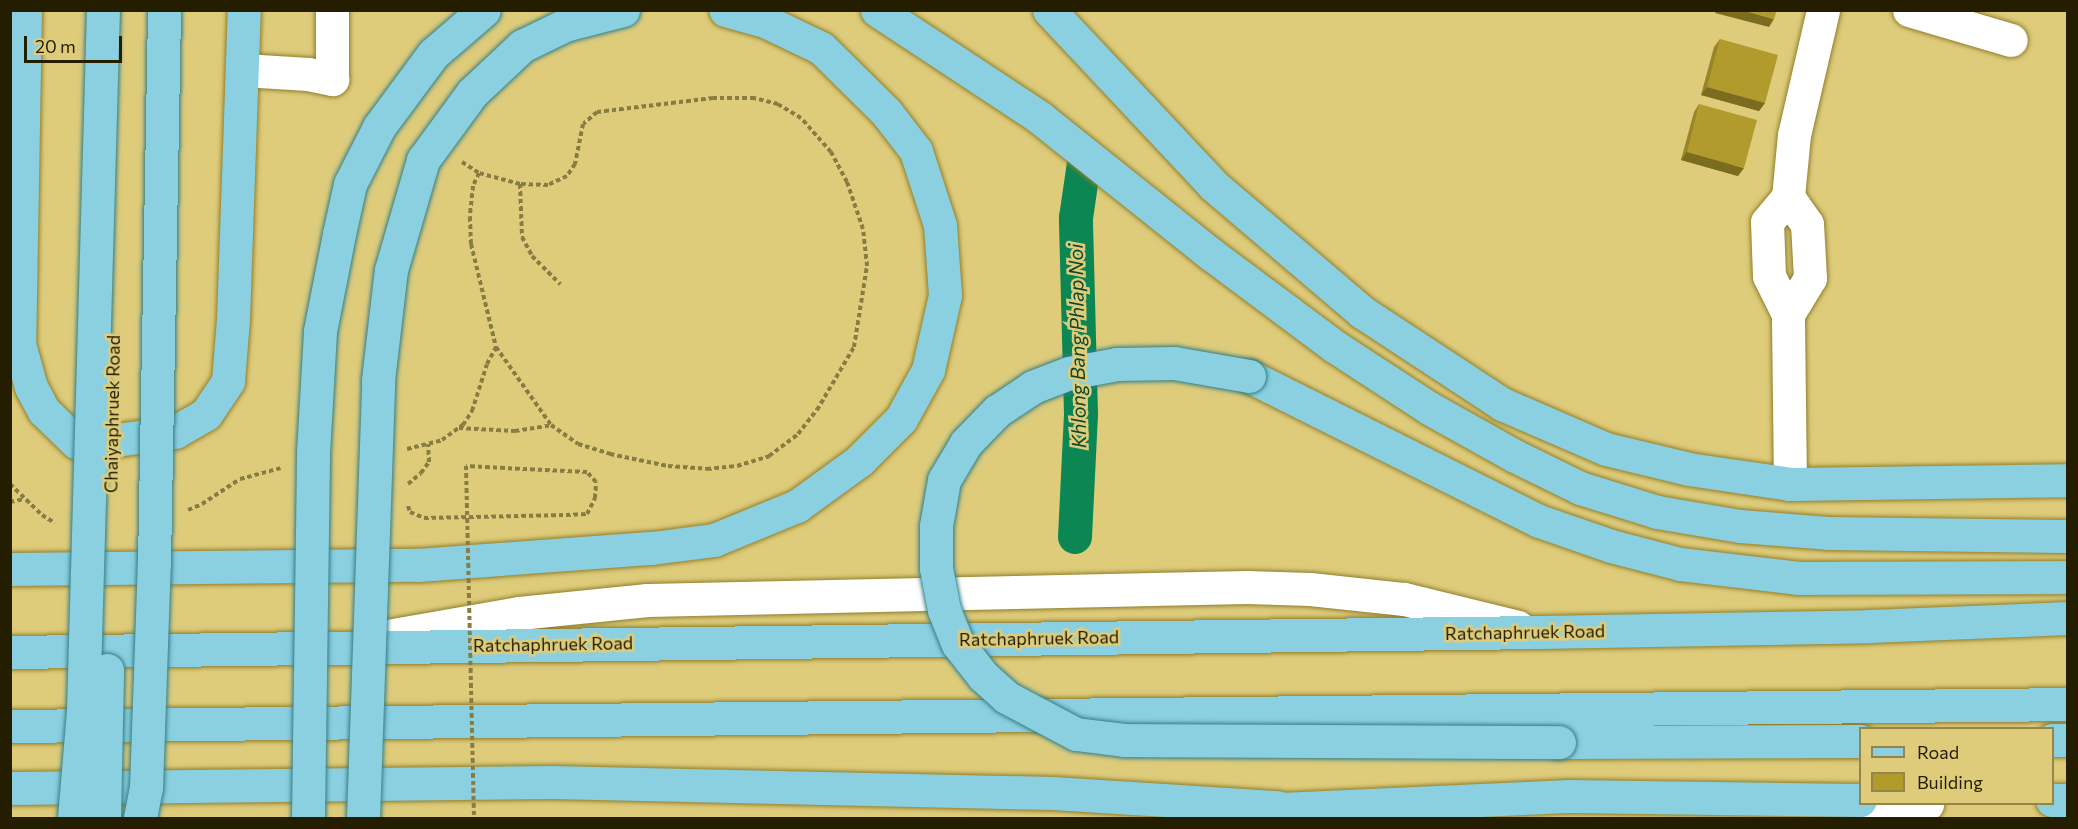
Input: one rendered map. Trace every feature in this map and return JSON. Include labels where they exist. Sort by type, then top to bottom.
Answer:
[{"type":"main road","points":[[10,17],[12,10]]},
{"type":"main road","points":[[25,10],[19,345],[31,387],[44,411],[76,442],[116,440],[175,432],[206,414],[228,381],[233,320],[244,10]]},
{"type":"main road","points":[[74,819],[83,711],[103,10]]},
{"type":"main road","name":"Chaiyaphruek Road","points":[[104,819],[121,10]]},
{"type":"main road","points":[[140,819],[146,788],[154,563],[164,10]]},
{"type":"main road","points":[[162,819],[174,10]]},
{"type":"main road","points":[[308,819],[313,453],[320,331],[339,234],[350,184],[379,127],[433,54],[484,10]]},
{"type":"main road","points":[[363,819],[378,380],[391,270],[423,160],[472,93],[522,46],[565,25],[623,10]]},
{"type":"main road","points":[[10,569],[418,565],[652,548],[714,540],[797,506],[859,461],[901,419],[928,370],[945,295],[940,225],[916,151],[886,112],[821,48],[765,21],[725,10]]},
{"type":"main road","points":[[877,10],[1039,117],[1212,255],[1334,346],[1429,408],[1515,456],[1580,488],[1657,512],[1740,526],[1828,533],[2067,536]]},
{"type":"main road","points":[[1049,10],[1214,186],[1362,312],[1502,404],[1606,449],[1689,469],[1790,484],[2067,480]]},
{"type":"main road","points":[[1859,741],[1124,740],[1076,734],[1005,697],[983,676],[958,644],[944,610],[936,568],[936,526],[944,480],[966,443],[997,411],[1033,387],[1069,373],[1117,364],[1174,363],[1249,376],[1539,521],[1611,546],[1680,564],[1799,578],[2067,577]]},
{"type":"main road","name":"Ratchaphruek Road","points":[[10,652],[327,646],[1539,632],[1869,626],[2067,618]]},
{"type":"main road","points":[[10,726],[2067,704]]},
{"type":"main road","points":[[10,788],[564,783],[1053,793],[1278,807]]},
{"type":"main road","points":[[1187,819],[1278,807],[1569,796],[1859,800]]},
{"type":"street","points":[[243,70],[308,74],[332,79],[332,10]]},
{"type":"street","points":[[1790,484],[1788,314],[1769,276],[1767,222],[1788,197],[1794,135],[1824,10]]},
{"type":"street","points":[[1909,10],[2011,40]]},
{"type":"street","points":[[327,646],[519,613],[647,600],[1247,587],[1310,589],[1404,599],[1539,632]]},
{"type":"street","points":[[1875,819],[1924,805]]},
{"type":"path","points":[[459,160],[479,173],[520,184],[548,185],[567,176],[575,164],[582,124],[597,112],[712,98],[754,98],[778,104],[801,118],[831,152],[847,182],[863,229],[867,266],[854,347],[798,434],[769,456],[736,466],[707,469],[668,466],[610,454],[578,444],[551,425],[496,347],[471,244],[473,186],[479,173]]},
{"type":"path","points":[[520,184],[522,237],[532,256],[560,284]]},
{"type":"path","points":[[405,449],[442,440],[458,428],[472,411],[487,364],[496,347]]},
{"type":"path","points":[[458,428],[515,431],[551,425]]},
{"type":"path","points":[[403,488],[421,473],[429,462],[428,444]]},
{"type":"path","points":[[405,496],[410,512],[424,518],[587,514],[595,498],[596,482],[587,472],[466,466],[474,819]]},
{"type":"path","points":[[181,512],[202,504],[240,479],[255,473],[287,467]]},
{"type":"path","points":[[10,484],[42,516],[60,526]]},
{"type":"path","points":[[10,502],[25,498]]},
{"type":"building","points":[[1742,10],[1777,10],[1774,19]]},
{"type":"building","points":[[1720,39],[1778,55],[1765,103],[1707,87]]},
{"type":"building","points":[[1699,104],[1757,120],[1744,168],[1687,152]]},
{"type":"waterway","name":"Khlong Bang Phlap Noi","points":[[1075,537],[1081,414],[1076,218],[1085,156]]}]
